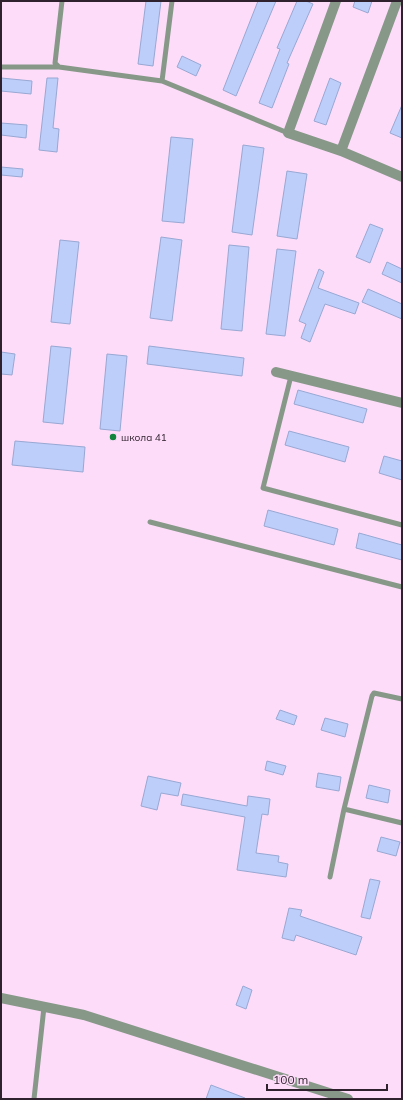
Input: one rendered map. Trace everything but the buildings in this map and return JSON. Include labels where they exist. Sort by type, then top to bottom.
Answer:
[{"type":"street","points":[[336,1],[288,133],[341,151],[402,177]]},
{"type":"street","points":[[341,151],[397,1]]},
{"type":"street","points":[[276,372],[402,403]]},
{"type":"street","points":[[1,998],[84,1015],[348,1099]]},
{"type":"lane","points":[[59,67],[56,63],[62,1]]},
{"type":"lane","points":[[162,81],[172,1]]},
{"type":"lane","points":[[1,66],[59,67],[162,81],[288,133]]},
{"type":"lane","points":[[291,376],[263,488],[402,525]]},
{"type":"lane","points":[[150,522],[402,587]]},
{"type":"lane","points":[[330,877],[344,809],[372,696],[374,693],[402,699]]},
{"type":"lane","points":[[344,809],[402,823]]},
{"type":"lane","points":[[34,1099],[44,1006]]},
{"type":"place","name":"школа 41","points":[[113,437]]}]
